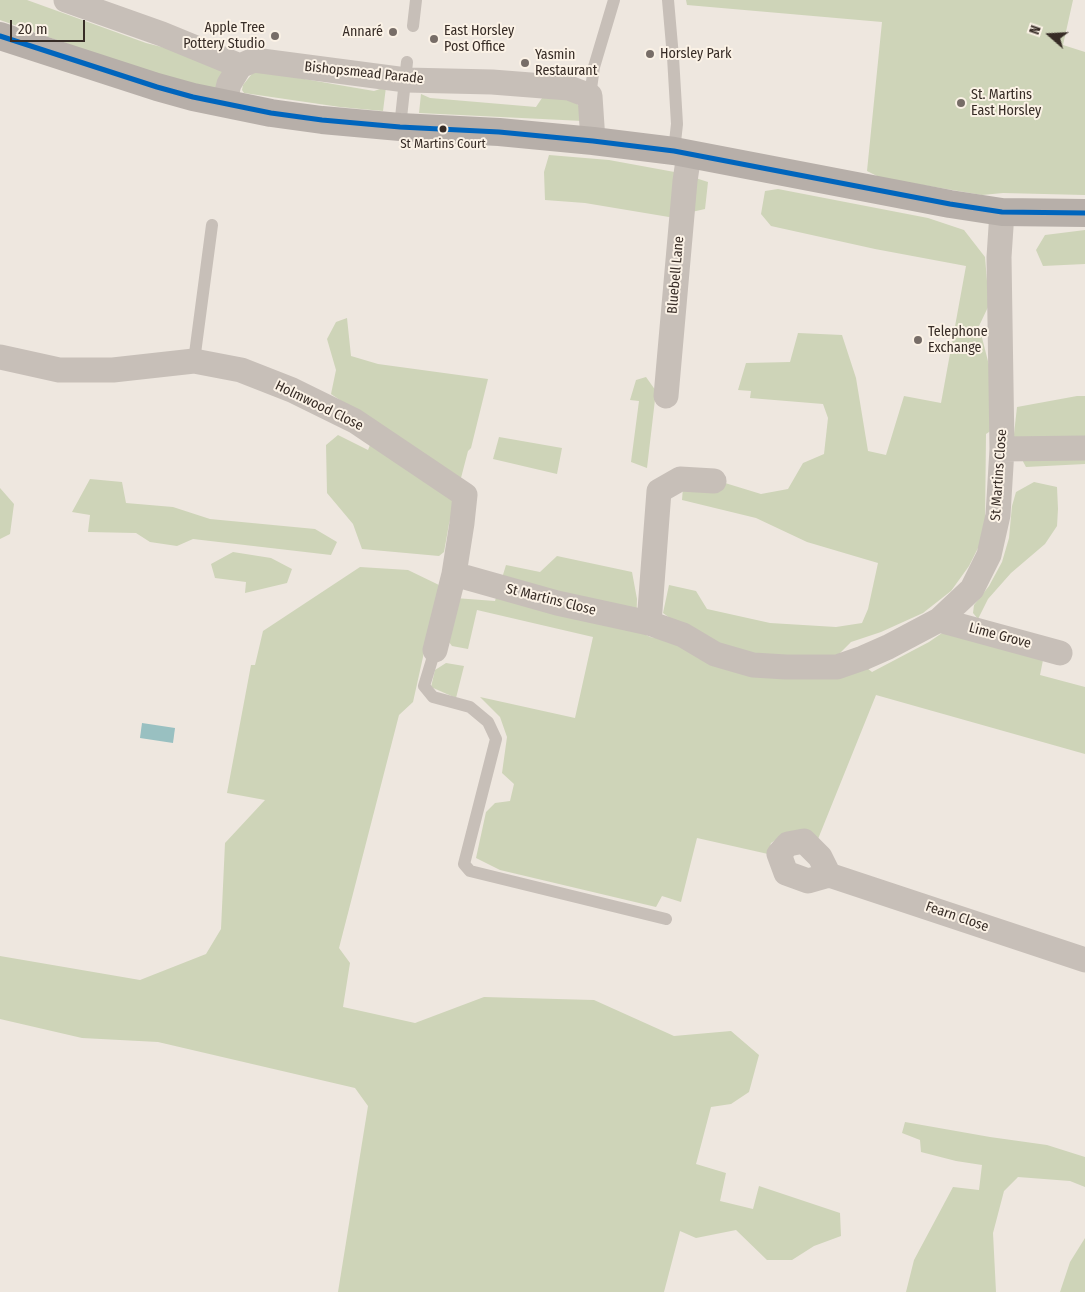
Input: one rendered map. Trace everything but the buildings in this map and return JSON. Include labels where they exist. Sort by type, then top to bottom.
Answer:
[{"type":"main road","points":[[0,36],[157,87],[224,104],[322,120],[400,127],[499,132],[593,141],[681,152],[940,203],[1002,212],[1085,212]]},
{"type":"street","points":[[66,0],[162,34],[240,66],[229,84],[224,104]]},
{"type":"street","name":"Bishopsmead Parade","points":[[240,66],[254,60],[406,71],[492,82],[569,88],[590,96]]},
{"type":"street","points":[[590,96],[593,141]]},
{"type":"street","name":"Bluebell Lane","points":[[666,396],[684,191],[681,152]]},
{"type":"street","name":"St Martins Close","points":[[454,574],[557,603],[649,623],[683,635],[715,654],[753,665],[837,667],[888,647],[939,620],[972,589],[989,555],[998,514],[1002,449],[999,257],[1002,212]]},
{"type":"street","name":"Holmwood Close","points":[[0,357],[59,370],[113,370],[194,361],[241,370],[292,390],[355,421],[465,495],[454,574],[434,650]]},
{"type":"street","points":[[1002,449],[1085,448]]},
{"type":"street","points":[[649,623],[660,491],[680,479],[714,482]]},
{"type":"street","name":"Lime Grove","points":[[939,620],[1060,653]]},
{"type":"street","name":"Fearn Close","points":[[829,875],[1085,960]]},
{"type":"lane","points":[[413,26],[416,0]]},
{"type":"lane","points":[[590,96],[594,67],[614,0]]},
{"type":"lane","points":[[668,0],[676,114],[681,152]]},
{"type":"lane","points":[[400,127],[406,71]]},
{"type":"lane","points":[[194,361],[212,225]]},
{"type":"lane","points":[[434,650],[424,686],[433,698],[470,707],[488,722],[496,739],[464,864],[470,871],[666,919]]},
{"type":"green space","points":[[0,0],[27,0],[146,43],[197,56],[224,69],[215,93],[187,86],[0,20]]},
{"type":"green space","points":[[686,0],[1073,0],[1063,45],[1085,52],[1085,195],[1003,193],[982,195],[881,178],[867,171],[882,22],[687,5]]},
{"type":"green space","points":[[259,65],[265,72],[333,84],[374,91],[386,87],[383,111],[340,107],[244,93],[242,90],[243,85]]},
{"type":"green space","points":[[421,94],[430,98],[536,107],[544,95],[573,99],[583,111],[583,121],[419,113]]},
{"type":"green space","points":[[549,155],[609,160],[680,173],[708,182],[705,209],[669,217],[585,203],[545,200],[544,172]]},
{"type":"green space","points":[[778,189],[928,218],[964,230],[985,257],[989,305],[979,326],[991,373],[992,430],[986,434],[985,525],[981,542],[969,566],[951,591],[923,613],[881,632],[851,642],[837,656],[783,659],[730,649],[690,633],[663,613],[669,585],[696,591],[707,609],[770,623],[836,627],[862,623],[868,609],[878,563],[807,542],[756,518],[682,500],[683,487],[725,483],[761,494],[788,489],[803,463],[824,454],[828,418],[823,404],[750,398],[751,391],[738,390],[746,363],[790,362],[798,333],[842,335],[856,378],[868,451],[886,455],[904,396],[941,403],[966,266],[875,249],[771,226],[761,214],[765,191]]},
{"type":"green space","points":[[1085,230],[1085,264],[1043,266],[1036,250],[1045,235]]},
{"type":"green space","points":[[347,318],[351,356],[378,364],[488,379],[471,448],[468,451],[449,524],[444,552],[439,556],[362,549],[353,524],[327,493],[326,445],[338,435],[368,450],[378,426],[331,394],[336,370],[327,339],[336,322]]},
{"type":"green space","points":[[646,377],[656,391],[647,468],[631,462],[639,401],[630,400],[636,380]]},
{"type":"green space","points":[[1085,396],[1085,464],[1026,467],[1013,443],[1017,407]]},
{"type":"green space","points":[[499,437],[562,448],[557,474],[493,459]]},
{"type":"green space","points":[[90,479],[122,482],[126,503],[173,507],[210,519],[315,529],[337,542],[331,555],[193,539],[177,546],[150,542],[136,533],[88,532],[90,515],[72,512]]},
{"type":"green space","points":[[1034,482],[1057,487],[1057,526],[1045,544],[1011,573],[988,599],[978,619],[973,613],[974,605],[989,586],[1002,562],[1009,538],[1012,506],[1016,492]]},
{"type":"green space","points":[[0,488],[14,504],[10,534],[0,539]]},
{"type":"green space","points":[[233,552],[271,558],[292,569],[287,583],[245,593],[246,582],[215,578],[211,564]]},
{"type":"green space","points":[[557,556],[632,572],[637,599],[636,629],[650,637],[678,642],[709,662],[867,668],[872,672],[929,642],[942,633],[1044,655],[1040,675],[1085,687],[1085,754],[876,695],[818,839],[788,832],[771,843],[768,854],[697,838],[681,902],[662,896],[656,907],[500,870],[476,858],[486,812],[495,803],[510,801],[514,784],[502,773],[507,737],[500,717],[480,697],[575,718],[593,637],[477,610],[468,649],[452,646],[445,637],[455,598],[495,601],[506,565],[540,572]]},
{"type":"green space","points":[[360,567],[408,570],[439,585],[413,702],[399,715],[339,948],[350,963],[343,1007],[415,1023],[484,997],[594,1000],[674,1036],[731,1031],[759,1055],[749,1092],[731,1104],[711,1107],[696,1164],[726,1173],[720,1201],[753,1209],[759,1186],[840,1213],[841,1236],[814,1246],[792,1260],[767,1260],[736,1230],[696,1238],[680,1231],[664,1292],[338,1292],[368,1106],[355,1088],[158,1042],[82,1038],[0,1019],[0,956],[140,980],[206,954],[221,929],[225,843],[265,800],[227,793],[251,665],[255,665],[263,631]]},
{"type":"green space","points":[[446,663],[464,666],[456,698],[431,687],[435,670]]},
{"type":"green space","points":[[905,1122],[1047,1145],[1085,1157],[1085,1187],[1070,1181],[1018,1177],[1004,1191],[993,1233],[996,1292],[906,1292],[914,1260],[953,1187],[979,1190],[982,1165],[956,1161],[921,1152],[920,1140],[902,1133]]},
{"type":"green space","points":[[1085,1238],[1085,1292],[1060,1292],[1070,1262]]},
{"type":"water","points":[[142,723],[175,728],[173,743],[140,738]]},
{"type":"transit line","points":[[0,36],[157,87],[193,97],[271,113],[400,127],[499,132],[593,141],[674,151],[950,204],[1002,212],[1085,213]]},
{"type":"place","name":"Annaré","points":[[393,32]]},
{"type":"place","name":"Apple Tree Pottery Studio","points":[[275,36]]},
{"type":"place","name":"East Horsley Post Office","points":[[434,39]]},
{"type":"place","name":"Horsley Park","points":[[650,54]]},
{"type":"place","name":"Yasmin Restaurant","points":[[525,63]]},
{"type":"place","name":"St. Martins East Horsley","points":[[961,103]]},
{"type":"place","name":"St Martins Court","points":[[443,129]]},
{"type":"place","name":"Telephone Exchange","points":[[918,340]]}]
